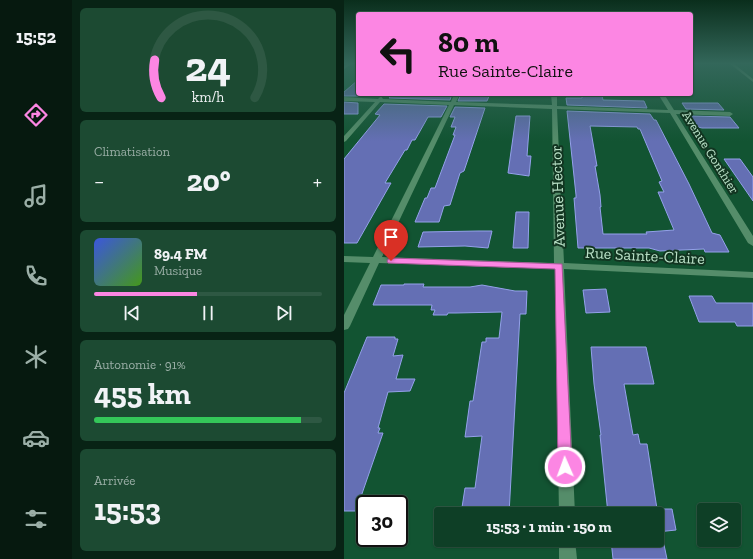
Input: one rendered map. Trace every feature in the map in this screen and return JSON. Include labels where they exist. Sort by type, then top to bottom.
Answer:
[{"type":"street","points":[[344,140],[382,96]]},
{"type":"street","points":[[344,326],[456,96]]},
{"type":"street","name":"Avenue Hector","points":[[554,96],[567,507]]},
{"type":"street","name":"Avenue Gonthier","points":[[662,96],[753,243]]},
{"type":"street","points":[[344,99],[730,114]]},
{"type":"street","name":"Rue Sainte-Claire","points":[[344,259],[559,266],[753,275]]},
{"type":"street","points":[[568,547],[568,559]]},
{"type":"shaded area","points":[[344,89],[356,89],[356,96],[382,96],[378,101],[344,99]]},
{"type":"building","points":[[347,89],[356,89],[356,96],[344,96],[344,92]]},
{"type":"building","points":[[391,96],[451,96],[450,100],[389,98]]},
{"type":"building","points":[[460,96],[489,96],[487,101],[458,101]]},
{"type":"building","points":[[582,96],[602,96],[603,100],[644,101],[647,108],[567,105],[566,98],[582,98]]},
{"type":"building","points":[[344,102],[358,103],[358,114],[344,114]]},
{"type":"building","points":[[682,103],[718,103],[724,110],[686,109]]},
{"type":"building","points":[[384,104],[447,106],[441,117],[428,117],[415,140],[412,140],[407,150],[405,150],[385,183],[391,183],[357,243],[344,243],[344,159],[380,115],[375,114]]},
{"type":"building","points":[[455,107],[485,108],[464,171],[460,173],[450,205],[444,206],[439,222],[415,222],[425,198],[427,198],[431,188],[435,188],[455,135],[453,135],[456,127],[451,127],[455,117],[450,117]]},
{"type":"building","points":[[567,111],[650,114],[654,120],[656,120],[712,233],[720,235],[729,252],[705,252],[704,249],[660,251],[649,248],[578,248],[574,198],[576,198]],"holes":[[[590,126],[637,127],[640,129],[662,181],[659,182],[664,192],[658,192],[674,230],[646,232],[647,234],[603,234],[600,195],[595,166],[597,166]]]},
{"type":"building","points":[[516,116],[530,116],[527,156],[531,156],[529,176],[508,173]]},
{"type":"building","points":[[691,116],[730,117],[739,128],[698,127]]},
{"type":"building","points":[[724,159],[740,159],[753,177],[753,201]]},
{"type":"building","points":[[516,212],[529,212],[528,248],[513,248]]},
{"type":"building","points":[[492,231],[488,248],[465,246],[418,247],[423,232]]},
{"type":"building","points":[[424,284],[423,287],[470,287],[482,285],[515,291],[527,291],[526,314],[520,314],[509,507],[462,507],[465,488],[475,488],[482,436],[465,437],[470,401],[473,401],[482,342],[486,342],[486,338],[499,338],[502,312],[448,313],[447,315],[433,315],[435,310],[431,310],[432,305],[373,305],[381,285]]},
{"type":"building","points":[[606,289],[610,312],[586,313],[583,290]]},
{"type":"building","points":[[689,296],[712,296],[716,303],[753,303],[753,326],[737,326],[735,322],[699,322]]},
{"type":"building","points":[[367,337],[395,337],[395,339],[398,339],[393,356],[403,355],[396,379],[415,379],[410,391],[388,392],[378,428],[380,428],[378,433],[383,433],[362,495],[356,495],[356,511],[344,511],[344,393]]},
{"type":"building","points":[[591,347],[646,347],[654,384],[624,384],[633,435],[638,434],[640,444],[647,444],[657,507],[607,507],[601,435]]},
{"type":"building","points":[[664,509],[672,509],[676,530],[664,531]]},
{"type":"building","points":[[664,545],[667,559],[613,559],[612,547],[664,547]]},
{"type":"route","points":[[391,261],[559,266],[565,467]]}]
